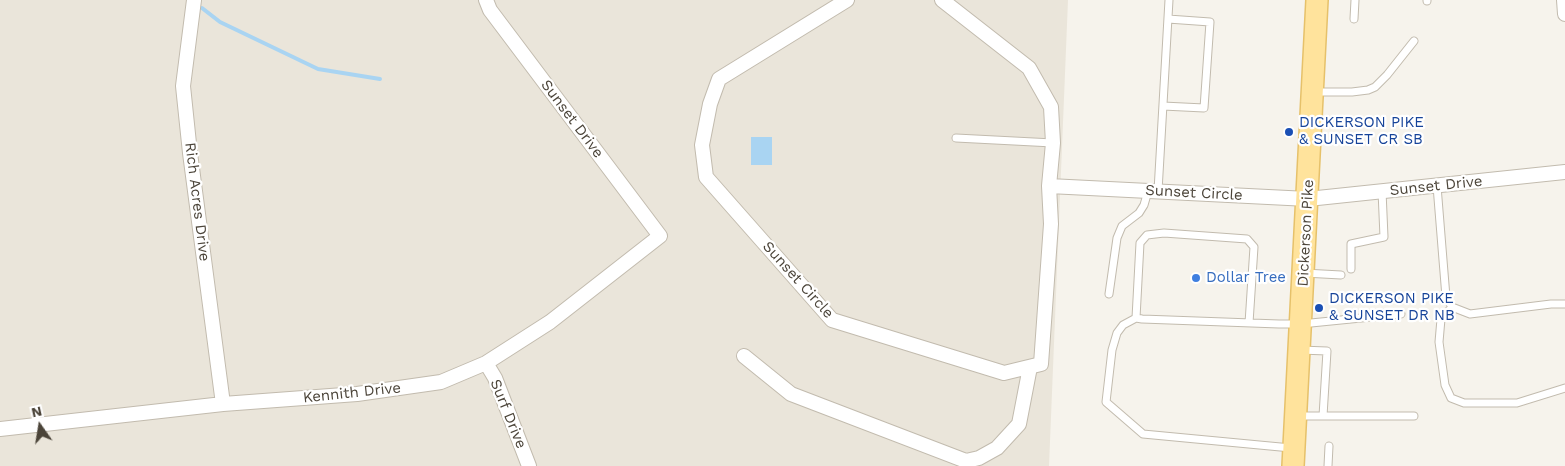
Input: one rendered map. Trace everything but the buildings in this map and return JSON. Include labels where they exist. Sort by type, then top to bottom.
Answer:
[{"type":"main road","name":"Dickerson Pike","points":[[1294,457],[1317,0]]},
{"type":"street","name":"Rich Acres Drive","points":[[194,0],[183,86],[223,404]]},
{"type":"street","name":"Sunset Drive","points":[[486,0],[490,10],[660,236]]},
{"type":"street","name":"Sunset Circle","points":[[847,0],[719,79],[710,104],[702,145],[706,177],[832,320],[1004,373],[1030,366]]},
{"type":"street","points":[[744,356],[791,394],[966,461],[979,458],[997,448],[1019,424],[1030,366],[1041,364],[1051,224],[1049,186],[1053,143],[1051,107],[1029,68],[942,0]]},
{"type":"street","points":[[1564,0],[1565,14]]},
{"type":"street","name":"Sunset Drive","points":[[1308,199],[1565,172]]},
{"type":"street","name":"Sunset Circle","points":[[1049,186],[1308,199]]},
{"type":"street","name":"Kennith Drive","points":[[0,428],[223,404],[357,394],[441,382],[486,363],[550,322],[660,236]]},
{"type":"street","name":"Surf Drive","points":[[486,363],[495,378],[529,466]]},
{"type":"lane","points":[[1109,294],[1117,238],[1122,226],[1138,213],[1153,191],[1163,106],[1169,0]]},
{"type":"lane","points":[[1354,19],[1355,0]]},
{"type":"lane","points":[[1163,106],[1204,108],[1210,22],[1168,20]]},
{"type":"lane","points":[[1313,92],[1352,92],[1375,87],[1414,41]]},
{"type":"lane","points":[[956,138],[1053,143]]},
{"type":"lane","points":[[1436,186],[1446,296],[1452,308],[1470,314],[1565,304]]},
{"type":"lane","points":[[1351,269],[1351,244],[1384,237],[1382,191]]},
{"type":"lane","points":[[1136,318],[1140,243],[1147,235],[1164,233],[1247,239],[1254,247],[1249,323]]},
{"type":"lane","points":[[1304,273],[1341,275]]},
{"type":"lane","points":[[1452,308],[1441,319],[1439,342],[1445,385],[1451,398],[1464,403],[1517,403],[1565,388]]},
{"type":"lane","points":[[1294,457],[1143,434],[1106,402],[1112,350],[1117,333],[1123,325],[1136,318],[1301,324],[1402,314]]},
{"type":"lane","points":[[1300,350],[1327,351],[1323,416]]},
{"type":"lane","points":[[1296,416],[1414,416]]},
{"type":"lane","points":[[1328,466],[1329,446]]},
{"type":"shaded area","points":[[0,0],[1068,0],[1049,466],[0,466]]},
{"type":"water","points":[[751,137],[772,137],[772,165],[751,165]]},
{"type":"waterway","points":[[202,8],[220,22],[318,69],[380,79]]},
{"type":"place","name":"DICKERSON PIKE & SUNSET CR SB","points":[[1289,132]]},
{"type":"place","name":"Dollar Tree","points":[[1196,278]]},
{"type":"place","name":"DICKERSON PIKE & SUNSET DR NB","points":[[1319,308]]}]
